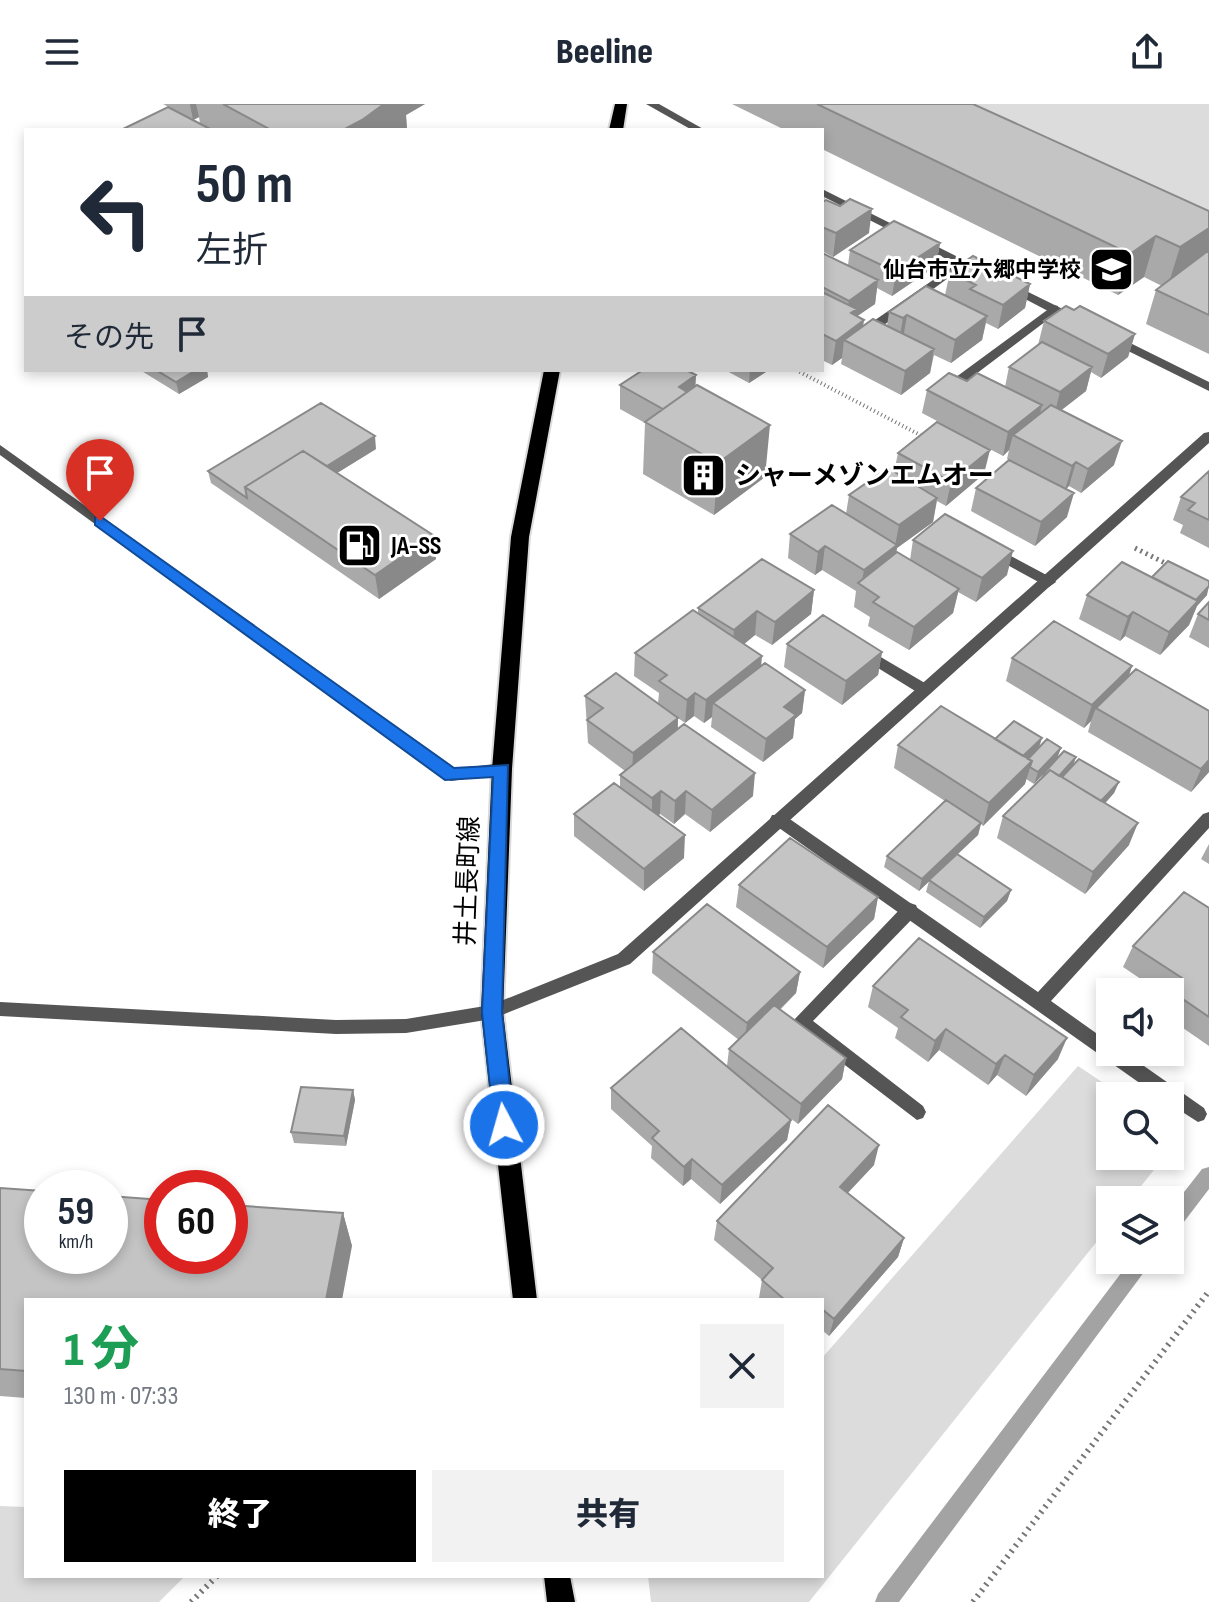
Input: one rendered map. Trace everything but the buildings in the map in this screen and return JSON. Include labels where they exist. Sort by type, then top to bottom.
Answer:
[{"type":"main road","points":[[616,128],[621,104]]},
{"type":"main road","name":"井土長町線","points":[[525,1298],[492,1012],[502,769],[520,537],[552,372]]},
{"type":"main road","points":[[557,1578],[561,1602]]},
{"type":"street","points":[[651,104],[696,128]]},
{"type":"street","points":[[824,193],[1082,323]]},
{"type":"street","points":[[869,330],[962,263]]},
{"type":"street","points":[[956,383],[1054,309]]},
{"type":"street","points":[[1096,330],[1209,387]]},
{"type":"street","points":[[0,1009],[336,1027],[406,1026],[492,1012],[624,959],[1209,436]]},
{"type":"street","points":[[0,449],[451,775],[502,769]]},
{"type":"street","points":[[974,542],[1049,582]]},
{"type":"street","points":[[850,643],[925,690]]},
{"type":"street","points":[[1038,1003],[1209,818]]},
{"type":"street","points":[[778,819],[1198,1114]]},
{"type":"street","points":[[910,910],[801,1022],[917,1112]]},
{"type":"path","points":[[800,372],[936,443]]},
{"type":"path","points":[[1104,531],[1170,565]]},
{"type":"path","points":[[973,1602],[1209,1291]]},
{"type":"path","points":[[191,1602],[215,1578]]},
{"type":"shaded area","points":[[953,104],[1209,104],[1209,213]]},
{"type":"shaded area","points":[[1078,1066],[1102,1082],[1096,1082],[1096,1170],[1154,1170],[1141,1186],[1096,1186],[1096,1243],[809,1602],[651,1602],[648,1578],[824,1578],[824,1356]]},
{"type":"shaded area","points":[[0,1506],[24,1507],[24,1578],[183,1578],[159,1602],[0,1602]]},
{"type":"waterway","points":[[1184,1207],[1209,1175]]},
{"type":"waterway","points":[[886,1602],[1132,1274]]},
{"type":"place","name":"仙台市立六郷中学校","points":[[1112,269]]},
{"type":"place","name":"シャーメゾンエムオー","points":[[704,475]]},
{"type":"place","name":"JA-SS","points":[[360,545]]},
{"type":"route","points":[[100,521],[451,775],[502,769],[492,1012],[504,1125]]}]
